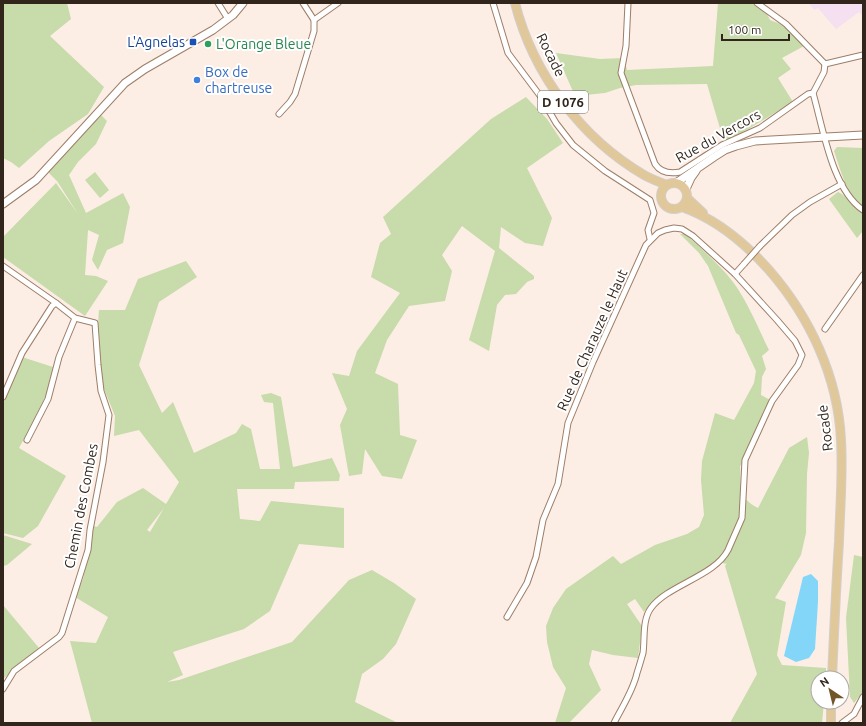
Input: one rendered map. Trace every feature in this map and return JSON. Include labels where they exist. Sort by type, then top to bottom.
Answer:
[{"type":"main road","points":[[3,204],[36,180],[125,83],[145,69],[213,30],[228,19],[243,3]]},
{"type":"main road","name":"Rocade","points":[[515,3],[523,30],[536,58],[561,100],[583,126],[614,154],[645,176],[666,185]]},
{"type":"main road","points":[[700,166],[690,178],[682,207],[674,210],[666,208],[661,201],[660,193],[666,185],[676,183],[700,166],[725,150],[755,142],[863,135]]},
{"type":"main road","name":"Rocade","points":[[645,176],[660,193]]},
{"type":"main road","points":[[676,183],[680,184],[686,193]]},
{"type":"main road","name":"Rocade","points":[[686,193],[710,219],[750,250],[786,291],[803,316],[814,338],[824,360],[832,386],[840,422],[842,464],[832,670]]},
{"type":"main road","name":"Rocade","points":[[682,207],[710,219]]},
{"type":"main road","points":[[831,710],[831,723]]},
{"type":"street","points":[[218,3],[228,19]]},
{"type":"street","points":[[279,114],[295,94],[314,31],[314,20],[303,3]]},
{"type":"street","points":[[314,20],[338,3]]},
{"type":"street","points":[[493,3],[508,53],[573,145],[605,171],[650,200],[654,213],[648,230],[650,239],[658,233],[674,228],[682,230],[693,236],[735,274],[795,341],[802,355],[798,365],[772,401],[745,460],[742,518],[726,554],[691,581],[670,592],[649,610],[645,625],[642,653],[637,675],[614,723]]},
{"type":"street","name":"Rue du Vercors","points":[[628,3],[626,46],[621,73],[655,164],[658,169],[664,172],[680,172],[722,145],[760,128],[808,94],[813,93]]},
{"type":"street","points":[[757,3],[786,24],[825,64]]},
{"type":"street","points":[[825,64],[863,55]]},
{"type":"street","points":[[825,64],[824,72],[813,93],[825,144],[842,184],[852,200],[863,210]]},
{"type":"street","points":[[735,274],[760,246],[792,215],[810,202],[842,184]]},
{"type":"street","name":"Rue de Charauze le Haut","points":[[507,618],[526,583],[536,557],[543,520],[558,484],[568,423],[593,362],[650,239]]},
{"type":"street","points":[[3,266],[75,318],[59,357],[48,399],[26,440]]},
{"type":"street","points":[[825,329],[863,275]]},
{"type":"street","points":[[3,397],[22,353],[52,306],[56,303]]},
{"type":"street","name":"Chemin des Combes","points":[[3,689],[14,672],[62,633],[83,570],[88,550],[91,524],[103,462],[109,415],[101,391],[95,323],[75,318]]},
{"type":"street","points":[[844,722],[854,714],[863,697]]},
{"type":"shaded area","points":[[809,3],[863,3],[863,16],[859,12],[836,29],[818,8],[814,10]]},
{"type":"green space","points":[[3,3],[67,3],[71,19],[50,36],[104,87],[88,114],[49,141],[19,168],[3,158]]},
{"type":"green space","points":[[718,3],[751,3],[767,14],[770,20],[783,25],[804,46],[782,58],[791,69],[778,78],[793,102],[724,142],[707,84],[636,85],[605,93],[575,96],[556,53],[600,59],[624,58],[627,70],[713,66]]},
{"type":"green space","points":[[526,97],[547,119],[563,143],[527,168],[552,218],[543,246],[525,243],[501,227],[499,248],[534,276],[534,279],[527,282],[516,294],[505,295],[497,305],[489,351],[469,340],[495,251],[462,226],[442,255],[452,271],[445,301],[409,306],[387,340],[375,373],[398,384],[400,435],[417,440],[402,479],[382,476],[365,449],[362,474],[349,476],[340,425],[347,409],[332,373],[349,376],[357,351],[400,293],[371,277],[380,243],[391,234],[383,217],[491,119]]},
{"type":"green space","points":[[98,112],[107,121],[96,144],[78,162],[69,175],[86,213],[123,193],[130,207],[123,243],[107,250],[98,270],[92,260],[99,235],[88,230],[85,275],[96,276],[108,281],[85,316],[3,257],[3,237],[56,183],[78,214],[57,181],[48,172]]},
{"type":"green space","points":[[837,147],[863,148],[863,207],[857,202],[848,189],[834,151]]},
{"type":"green space","points":[[95,172],[109,190],[100,198],[85,180]]},
{"type":"green space","points":[[838,192],[863,213],[863,231],[857,238],[829,199]]},
{"type":"green space","points":[[680,234],[685,234],[698,245],[728,275],[748,307],[769,350],[762,356],[766,369],[762,377],[761,395],[772,401],[745,460],[740,466],[741,486],[746,500],[758,508],[789,448],[807,437],[809,453],[807,474],[806,533],[801,555],[775,598],[786,602],[777,655],[782,665],[826,668],[826,670],[810,670],[810,710],[823,710],[822,723],[730,723],[757,674],[725,566],[727,563],[716,561],[655,600],[644,612],[635,599],[627,604],[642,626],[638,658],[613,655],[592,650],[589,664],[601,690],[569,723],[555,723],[566,688],[553,667],[547,642],[546,626],[553,608],[566,589],[613,556],[621,564],[655,545],[687,534],[699,527],[704,515],[701,480],[702,461],[715,413],[734,420],[754,383],[756,371],[739,335],[736,333],[708,266],[699,253]]},
{"type":"green space","points":[[186,261],[197,277],[159,302],[139,365],[162,413],[173,402],[194,453],[236,433],[242,424],[251,429],[260,469],[280,469],[273,403],[264,402],[261,395],[271,393],[281,397],[293,467],[332,458],[340,475],[339,481],[295,482],[294,489],[237,489],[240,519],[260,521],[271,501],[344,508],[344,548],[299,544],[270,611],[244,629],[173,652],[183,675],[167,682],[179,680],[292,642],[349,580],[372,570],[394,583],[416,599],[396,644],[383,659],[362,674],[355,702],[398,723],[92,723],[70,641],[96,643],[108,617],[75,597],[83,579],[94,526],[97,527],[117,502],[143,488],[166,504],[179,482],[139,430],[114,436],[115,416],[102,384],[98,324],[99,310],[125,310],[138,279]],"holes":[[[164,508],[150,532],[147,530]]]},
{"type":"green space","points":[[22,357],[53,367],[48,390],[38,413],[19,448],[66,476],[38,526],[23,538],[3,533],[3,404]]},
{"type":"green space","points":[[3,535],[32,544],[7,565],[3,566]]},
{"type":"green space","points":[[854,555],[863,557],[863,692],[854,703],[850,697],[850,670],[849,670],[846,618]]},
{"type":"green space","points":[[3,605],[39,648],[3,679]]},
{"type":"water","points":[[811,574],[818,581],[815,649],[809,658],[796,662],[784,656],[803,577]]},
{"type":"place","name":"L'Agnelas","points":[[193,42]]},
{"type":"place","name":"L'Orange Bleue","points":[[208,44]]},
{"type":"place","name":"Box de chartreuse","points":[[197,80]]}]
